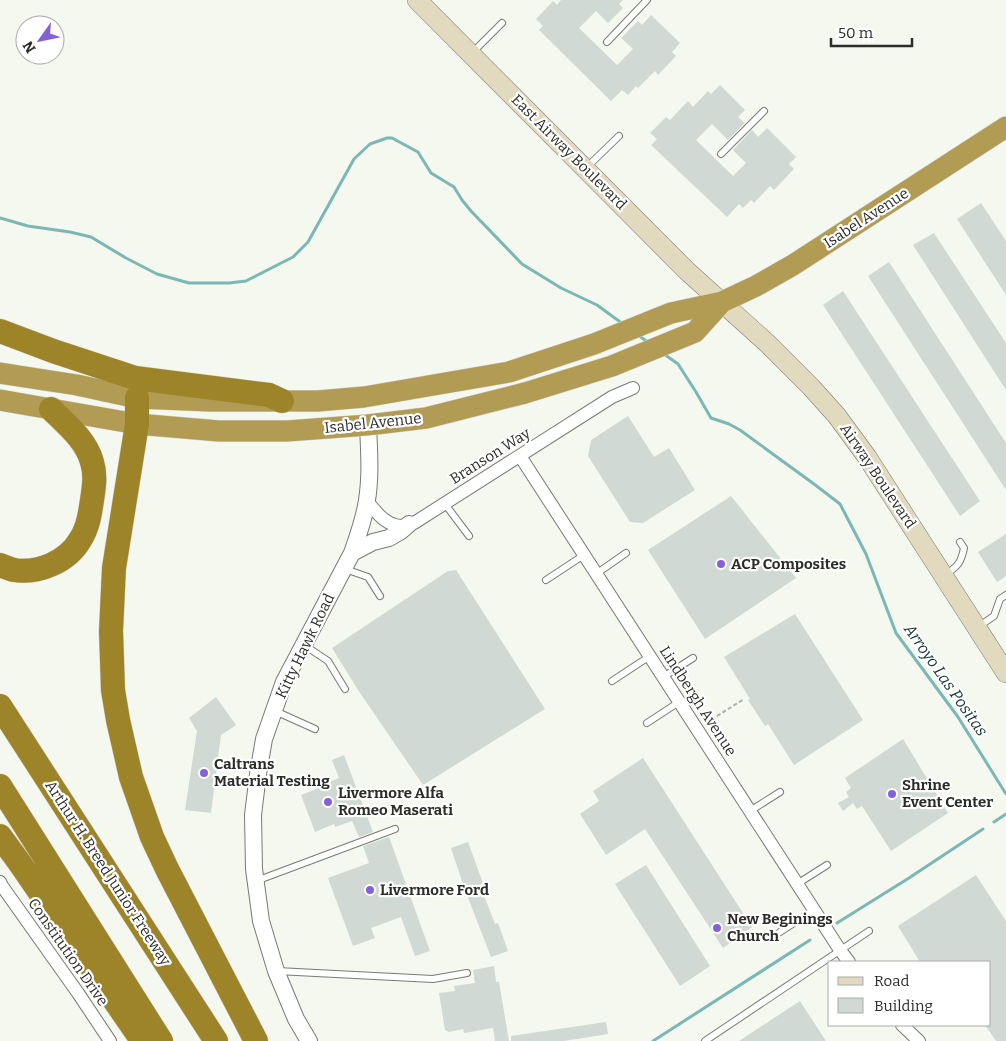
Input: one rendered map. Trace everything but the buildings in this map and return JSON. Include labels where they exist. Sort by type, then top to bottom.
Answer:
[{"type":"highway","name":"Isabel Avenue","points":[[0,373],[78,385],[137,398],[210,401],[318,401],[364,397],[509,372],[594,344],[671,313],[722,302],[756,286],[793,265],[1006,127]]},
{"type":"highway","name":"Isabel Avenue","points":[[0,400],[136,424],[219,432],[287,431],[368,425],[426,418],[525,393],[612,366],[695,332],[722,302]]},
{"type":"highway","points":[[0,331],[135,378],[269,395],[282,401]]},
{"type":"highway","points":[[137,398],[136,424],[114,568],[111,631],[113,690],[118,720],[131,777],[152,837],[167,870],[256,1041]]},
{"type":"highway","points":[[0,565],[15,570],[45,568],[58,562],[71,552],[87,526],[95,479],[93,463],[87,449],[78,436],[51,409]]},
{"type":"highway","name":"Arthur H. Breed Junior Freeway","points":[[0,706],[216,1041]]},
{"type":"highway","points":[[0,786],[161,1041]]},
{"type":"highway","points":[[0,836],[143,1041]]},
{"type":"main road","name":"East Airway Boulevard","points":[[417,0],[687,271],[722,302]]},
{"type":"main road","name":"Airway Boulevard","points":[[722,302],[768,344],[837,416],[867,457],[1006,673]]},
{"type":"street","name":"Branson Way","points":[[409,524],[414,523],[445,504],[612,397],[632,388]]},
{"type":"street","name":"Kitty Hawk Road","points":[[309,1041],[296,1019],[276,971],[261,921],[254,869],[253,815],[264,739],[284,682],[352,553],[367,501],[369,471],[368,425]]},
{"type":"street","name":"Lindbergh Avenue","points":[[520,456],[848,961]]},
{"type":"street","points":[[367,501],[378,515],[392,524],[403,526],[409,524]]},
{"type":"street","points":[[352,553],[373,542],[389,538],[409,524]]},
{"type":"street","name":"Constitution Drive","points":[[1,885],[110,1041]]},
{"type":"street","points":[[903,1026],[919,1041]]},
{"type":"lane","points":[[607,42],[647,0]]},
{"type":"lane","points":[[471,54],[502,23]]},
{"type":"lane","points":[[721,154],[764,111]]},
{"type":"lane","points":[[585,169],[619,136]]},
{"type":"lane","points":[[445,504],[469,536]]},
{"type":"lane","points":[[943,576],[954,569],[961,560],[964,548],[960,542]]},
{"type":"lane","points":[[596,574],[626,553]]},
{"type":"lane","points":[[546,580],[584,555]]},
{"type":"lane","points":[[343,569],[368,577],[380,596]]},
{"type":"lane","points":[[977,628],[994,616],[1000,599],[1006,595]]},
{"type":"lane","points":[[303,645],[328,661],[345,689]]},
{"type":"lane","points":[[612,681],[650,656]]},
{"type":"lane","points":[[663,677],[693,658]]},
{"type":"lane","points":[[647,723],[679,702]]},
{"type":"lane","points":[[274,710],[315,729]]},
{"type":"lane","points":[[750,811],[780,792]]},
{"type":"lane","points":[[256,881],[394,829]]},
{"type":"lane","points":[[797,884],[827,865]]},
{"type":"lane","points":[[780,932],[814,910]]},
{"type":"lane","points":[[705,1041],[869,931]]},
{"type":"lane","points":[[276,971],[433,979],[468,973]]},
{"type":"path","points":[[706,724],[744,699]]},
{"type":"waterway","name":"Arroyo Las Positas","points":[[0,218],[28,226],[91,237],[157,274],[189,283],[246,281],[293,257],[308,242],[354,159],[370,144],[392,138],[418,152],[431,173],[454,187],[471,211],[522,264],[561,288],[597,305],[623,324]]},
{"type":"waterway","name":"Arroyo Las Positas","points":[[638,335],[649,343]]},
{"type":"waterway","name":"Arroyo Las Positas","points":[[664,354],[678,364],[711,418],[740,430],[840,504],[866,554],[896,633],[958,717],[1006,794]]},
{"type":"waterway","points":[[994,822],[1006,814]]},
{"type":"waterway","points":[[837,923],[983,829]]},
{"type":"waterway","points":[[653,1041],[810,940]]},
{"type":"place","name":"ACP Composites","points":[[721,564]]},
{"type":"place","name":"Caltrans Material Testing","points":[[204,773]]},
{"type":"place","name":"Shrine Event Center","points":[[892,794]]},
{"type":"place","name":"Livermore Alfa Romeo Maserati","points":[[328,802]]},
{"type":"place","name":"Livermore Ford","points":[[370,890]]},
{"type":"place","name":"New Beginings Church","points":[[717,928]]}]
